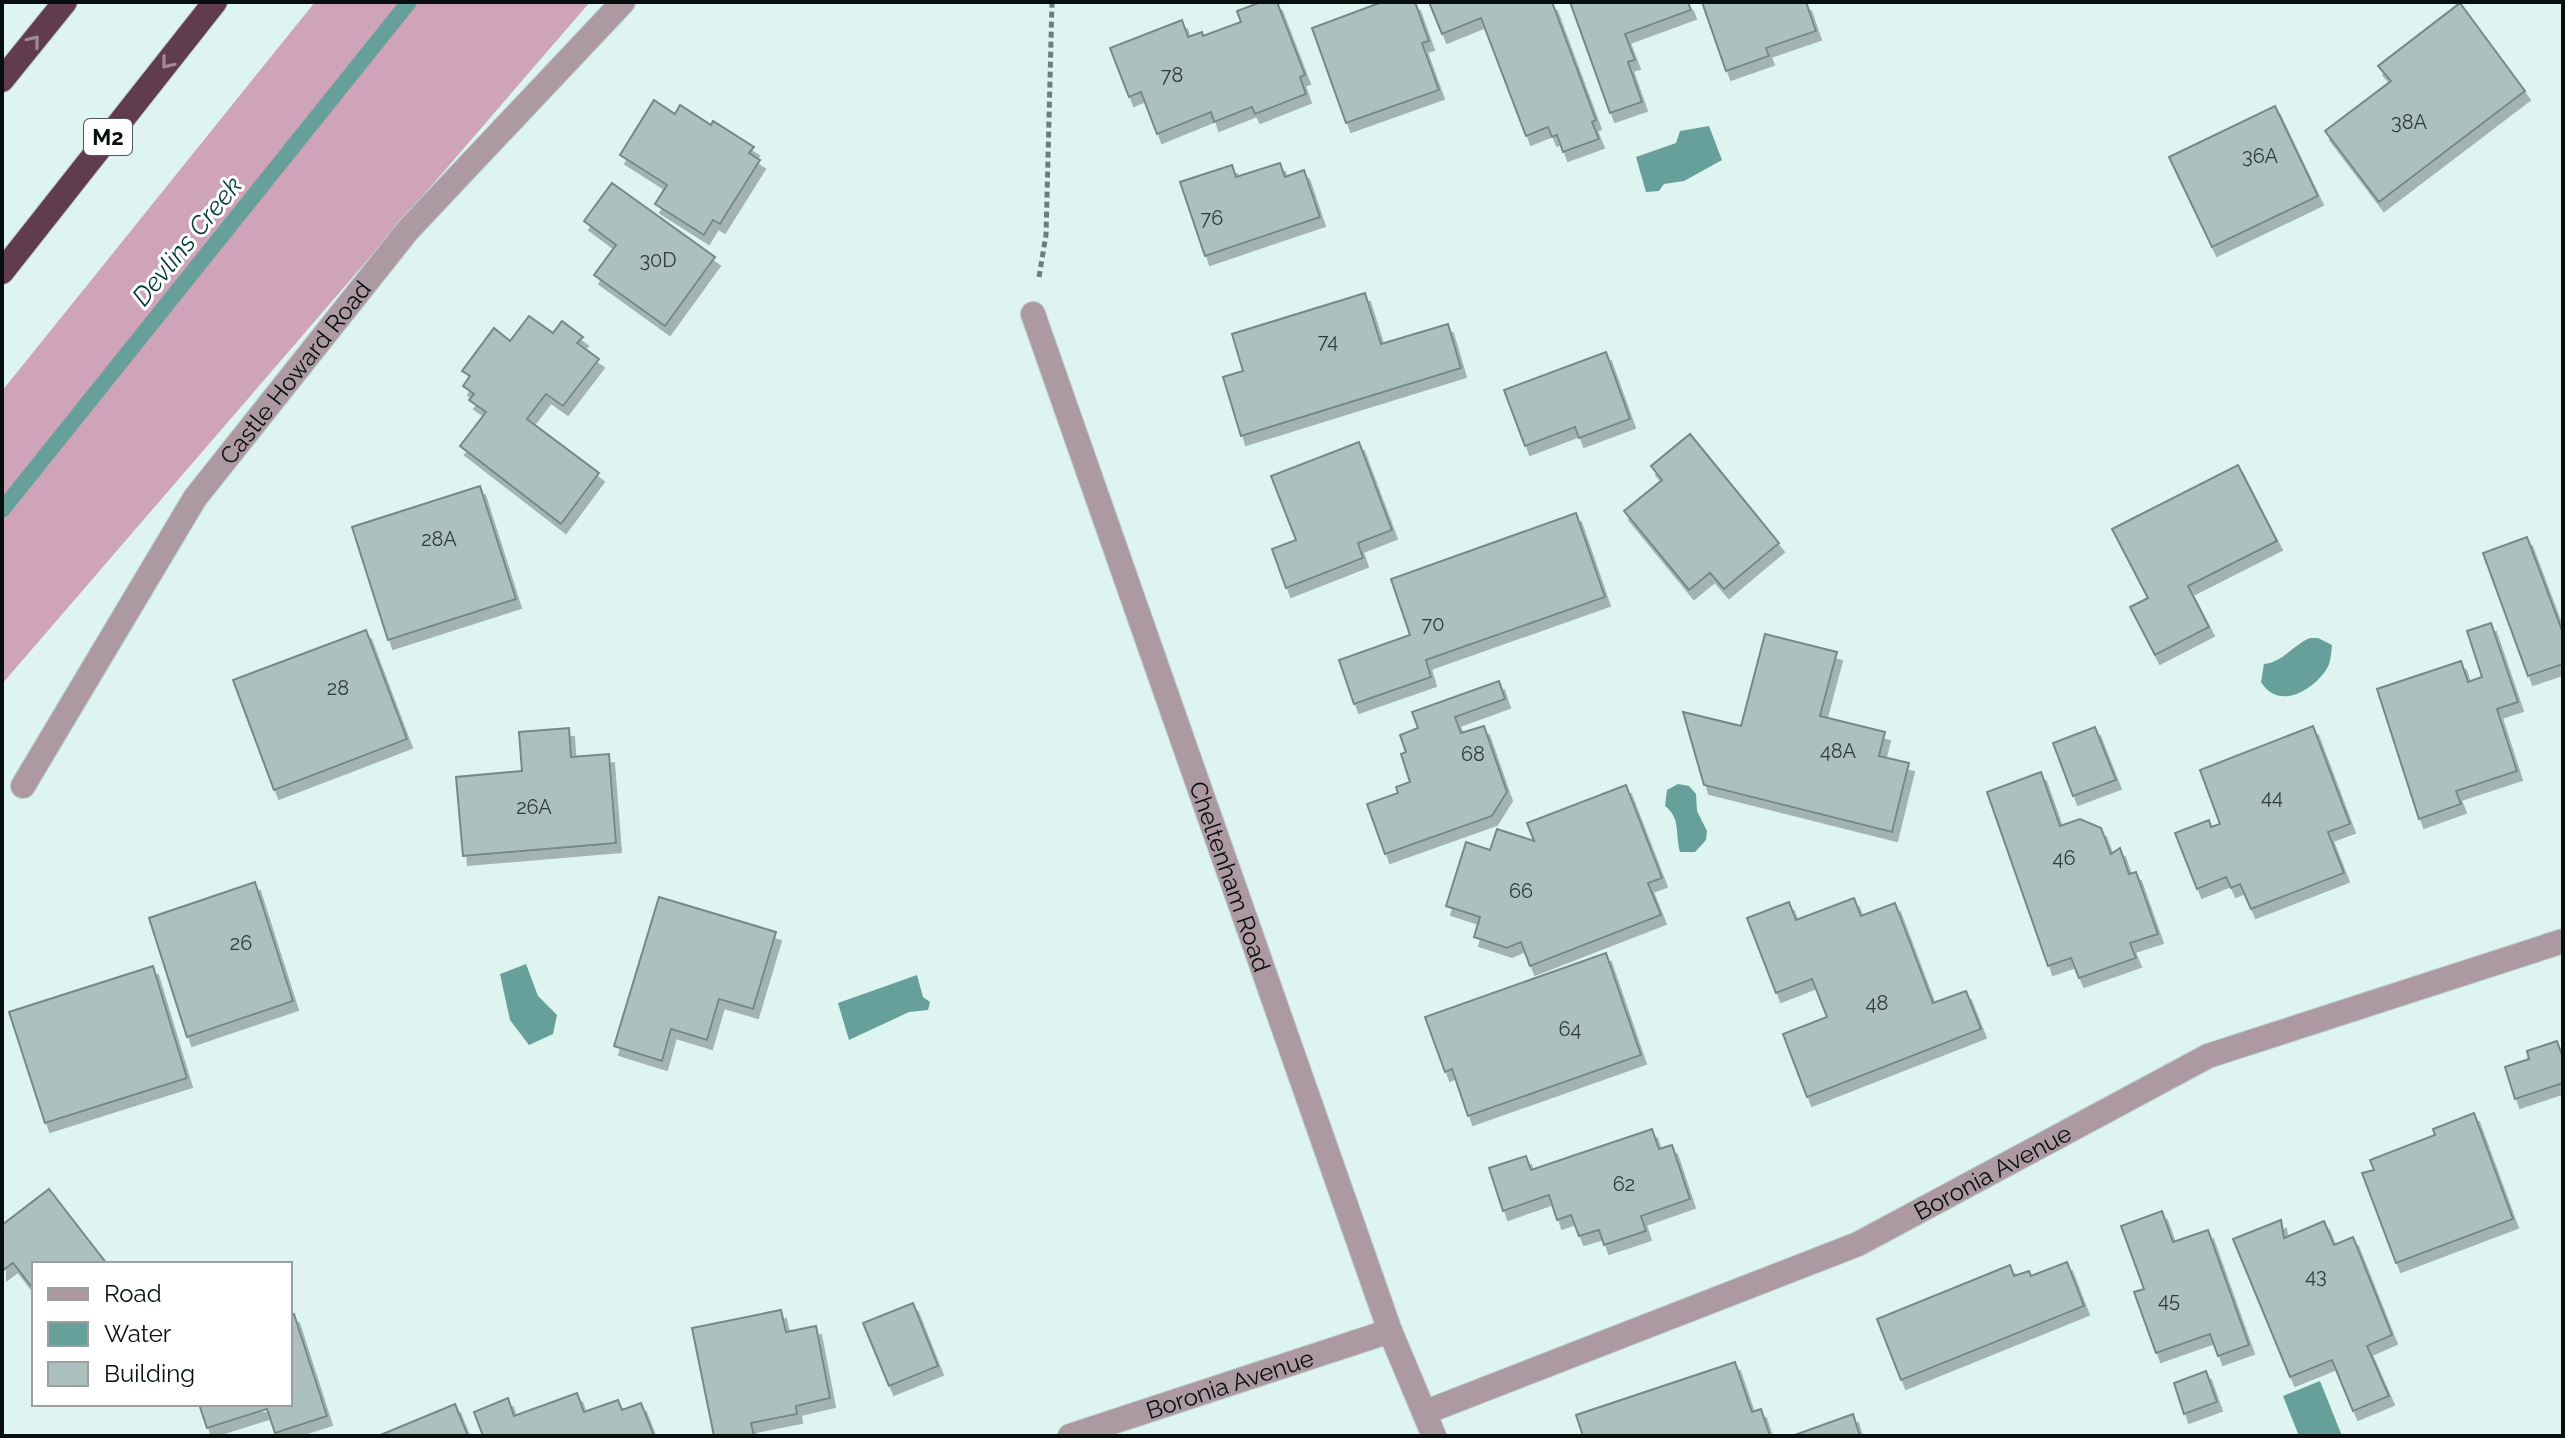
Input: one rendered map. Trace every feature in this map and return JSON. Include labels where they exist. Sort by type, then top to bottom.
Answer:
[{"type":"highway","points":[[2,80],[65,2]]},
{"type":"highway","name":"M2","points":[[2,272],[215,2]]},
{"type":"street","name":"Castle Howard Road","points":[[23,786],[195,498],[408,230],[623,2]]},
{"type":"street","name":"Cheltenham Road","points":[[1033,314],[1390,1331],[1434,1436]]},
{"type":"street","name":"Boronia Avenue","points":[[1426,1412],[1858,1244],[2208,1056],[2563,941]]},
{"type":"street","name":"Boronia Avenue","points":[[1070,1436],[1390,1331]]},
{"type":"path","points":[[1046,235],[1052,2]]},
{"type":"shaded area","points":[[315,2],[590,2],[2,684],[2,391]]},
{"type":"water","points":[[1709,126],[1722,160],[1684,181],[1664,184],[1659,191],[1646,192],[1636,157],[1676,143],[1680,131]]},
{"type":"water","points":[[2310,638],[2318,638],[2332,645],[2330,661],[2320,678],[2294,695],[2276,695],[2268,690],[2261,682],[2264,664],[2277,660]]},
{"type":"water","points":[[1678,784],[1689,786],[1696,794],[1697,811],[1707,831],[1706,840],[1695,852],[1680,852],[1675,821],[1665,806],[1667,790]]},
{"type":"water","points":[[526,964],[538,996],[557,1015],[553,1034],[529,1045],[510,1020],[500,974]]},
{"type":"water","points":[[917,975],[923,997],[930,1002],[928,1010],[909,1012],[849,1040],[838,1003]]},
{"type":"water","points":[[2320,1381],[2342,1436],[2299,1436],[2283,1396]]},
{"type":"building","points":[[1261,2],[1277,2],[1305,75],[1300,77],[1306,94],[1255,114],[1252,107],[1214,122],[1211,112],[1157,134],[1141,92],[1129,97],[1110,48],[1182,20],[1188,37],[1202,32],[1203,36],[1241,22],[1237,11]]},
{"type":"building","points":[[1382,2],[1415,2],[1429,41],[1422,43],[1439,90],[1346,123],[1312,28]]},
{"type":"building","points":[[1429,2],[1552,2],[1596,120],[1592,122],[1599,139],[1563,152],[1557,135],[1552,137],[1548,127],[1526,136],[1481,18],[1442,34]]},
{"type":"building","points":[[1570,2],[1688,2],[1691,10],[1625,34],[1635,60],[1628,62],[1642,102],[1610,113]]},
{"type":"building","points":[[1702,2],[1806,2],[1816,31],[1766,48],[1769,56],[1726,71]]},
{"type":"building","points":[[2460,3],[2525,91],[2379,202],[2325,131],[2391,81],[2378,66]]},
{"type":"building","points":[[654,100],[675,114],[680,105],[711,125],[713,121],[754,147],[749,153],[760,160],[720,224],[713,220],[704,235],[655,204],[667,185],[620,155]]},
{"type":"building","points":[[2275,106],[2318,196],[2212,247],[2169,157]]},
{"type":"building","points":[[1280,163],[1285,177],[1304,170],[1320,217],[1205,256],[1180,182],[1232,165],[1236,177]]},
{"type":"building","points":[[612,183],[715,257],[665,326],[594,275],[616,245],[584,221]]},
{"type":"building","points":[[1365,293],[1381,344],[1448,324],[1461,368],[1241,436],[1223,377],[1243,371],[1232,334]]},
{"type":"building","points":[[529,316],[553,333],[562,321],[583,337],[577,343],[599,359],[563,406],[546,394],[527,419],[599,473],[561,524],[460,446],[486,412],[469,400],[474,394],[463,386],[470,376],[462,371],[494,328],[510,341]]},
{"type":"building","points":[[1606,352],[1630,419],[1579,438],[1575,427],[1525,446],[1504,390]]},
{"type":"building","points":[[1690,434],[1779,543],[1724,589],[1710,573],[1689,590],[1624,511],[1662,480],[1651,466]]},
{"type":"building","points":[[1359,442],[1392,530],[1358,543],[1363,558],[1286,588],[1272,549],[1296,540],[1271,476]]},
{"type":"building","points":[[2238,465],[2277,541],[2188,586],[2209,627],[2155,655],[2130,607],[2148,598],[2112,529]]},
{"type":"building","points":[[480,486],[516,599],[388,640],[352,527]]},
{"type":"building","points":[[1576,513],[1605,597],[1426,660],[1431,677],[1354,704],[1339,660],[1410,635],[1391,579]]},
{"type":"building","points":[[2527,537],[2563,633],[2563,664],[2528,676],[2483,553]]},
{"type":"building","points":[[2491,623],[2518,702],[2497,709],[2517,771],[2456,791],[2461,804],[2419,819],[2377,689],[2461,661],[2468,682],[2482,677],[2467,631]]},
{"type":"building","points":[[366,630],[407,739],[274,790],[233,680]]},
{"type":"building","points":[[1765,634],[1837,652],[1820,716],[1885,732],[1879,756],[1909,763],[1892,832],[1704,785],[1683,712],[1741,726]]},
{"type":"building","points":[[1499,681],[1505,699],[1455,717],[1461,733],[1484,726],[1507,792],[1492,816],[1385,854],[1367,804],[1398,793],[1396,787],[1410,782],[1401,754],[1406,752],[1400,735],[1418,728],[1412,712]]},
{"type":"building","points":[[2313,726],[2350,824],[2328,832],[2344,873],[2251,909],[2240,884],[2231,888],[2226,877],[2197,889],[2175,833],[2209,820],[2211,827],[2220,824],[2200,770]]},
{"type":"building","points":[[2095,727],[2116,780],[2073,796],[2053,743]]},
{"type":"building","points":[[569,728],[571,757],[609,754],[616,843],[463,856],[456,777],[522,771],[519,732]]},
{"type":"building","points":[[2041,772],[2060,826],[2080,819],[2101,828],[2111,854],[2120,848],[2129,874],[2136,872],[2158,934],[2130,943],[2136,958],[2079,978],[2071,958],[2048,966],[1987,792]]},
{"type":"building","points":[[1626,785],[1662,878],[1648,883],[1661,915],[1530,966],[1521,942],[1507,948],[1474,937],[1480,917],[1446,906],[1466,842],[1490,850],[1497,829],[1534,841],[1527,823]]},
{"type":"building","points":[[255,882],[293,1001],[187,1037],[149,918]]},
{"type":"building","points":[[659,897],[776,932],[753,1009],[719,999],[707,1040],[671,1029],[662,1061],[614,1046]]},
{"type":"building","points":[[1854,898],[1861,916],[1895,903],[1933,1003],[1966,991],[1981,1029],[1807,1097],[1783,1034],[1827,1017],[1812,979],[1776,993],[1747,918],[1789,902],[1796,920]]},
{"type":"building","points":[[1606,953],[1641,1055],[1468,1116],[1452,1069],[1445,1072],[1425,1017]]},
{"type":"building","points":[[153,966],[187,1078],[45,1123],[9,1012]]},
{"type":"building","points":[[2557,1041],[2563,1058],[2563,1083],[2515,1099],[2505,1067],[2529,1059],[2527,1051]]},
{"type":"building","points":[[2474,1113],[2513,1219],[2396,1263],[2362,1173],[2374,1170],[2370,1160],[2435,1135],[2433,1129]]},
{"type":"building","points":[[1652,1129],[1659,1149],[1672,1145],[1690,1199],[1641,1216],[1646,1231],[1604,1245],[1599,1230],[1579,1236],[1571,1215],[1557,1220],[1549,1195],[1503,1211],[1489,1168],[1526,1156],[1531,1170]]},
{"type":"building","points":[[49,1189],[105,1262],[32,1262],[32,1287],[13,1263],[2,1271],[2,1225]]},
{"type":"building","points":[[2162,1211],[2173,1242],[2208,1230],[2249,1345],[2218,1356],[2210,1334],[2156,1353],[2134,1292],[2144,1289],[2121,1226]]},
{"type":"building","points":[[2281,1220],[2284,1238],[2324,1221],[2334,1245],[2353,1237],[2392,1335],[2367,1346],[2389,1396],[2353,1411],[2332,1360],[2290,1377],[2233,1239]]},
{"type":"building","points":[[2067,1262],[2084,1306],[1901,1380],[1877,1319],[2010,1265],[2014,1276],[2029,1271],[2031,1276]]},
{"type":"building","points":[[913,1303],[938,1366],[889,1386],[863,1323]]},
{"type":"building","points":[[781,1310],[786,1332],[816,1326],[830,1398],[796,1406],[797,1414],[751,1423],[754,1436],[714,1436],[692,1328]]},
{"type":"building","points":[[292,1315],[327,1416],[275,1433],[267,1409],[207,1428],[200,1406],[292,1406]]},
{"type":"building","points":[[1735,1362],[1752,1412],[1761,1409],[1770,1436],[1583,1436],[1576,1415]]},
{"type":"building","points":[[2206,1371],[2217,1402],[2184,1414],[2174,1383]]},
{"type":"building","points":[[577,1393],[584,1412],[618,1400],[622,1410],[641,1403],[654,1436],[483,1436],[474,1412],[508,1398],[514,1416]]},
{"type":"building","points":[[455,1404],[468,1436],[378,1436]]},
{"type":"building","points":[[1853,1414],[1860,1436],[1792,1436]]},
{"type":"waterway","name":"Devlins Creek","points":[[2,510],[409,2]]}]
